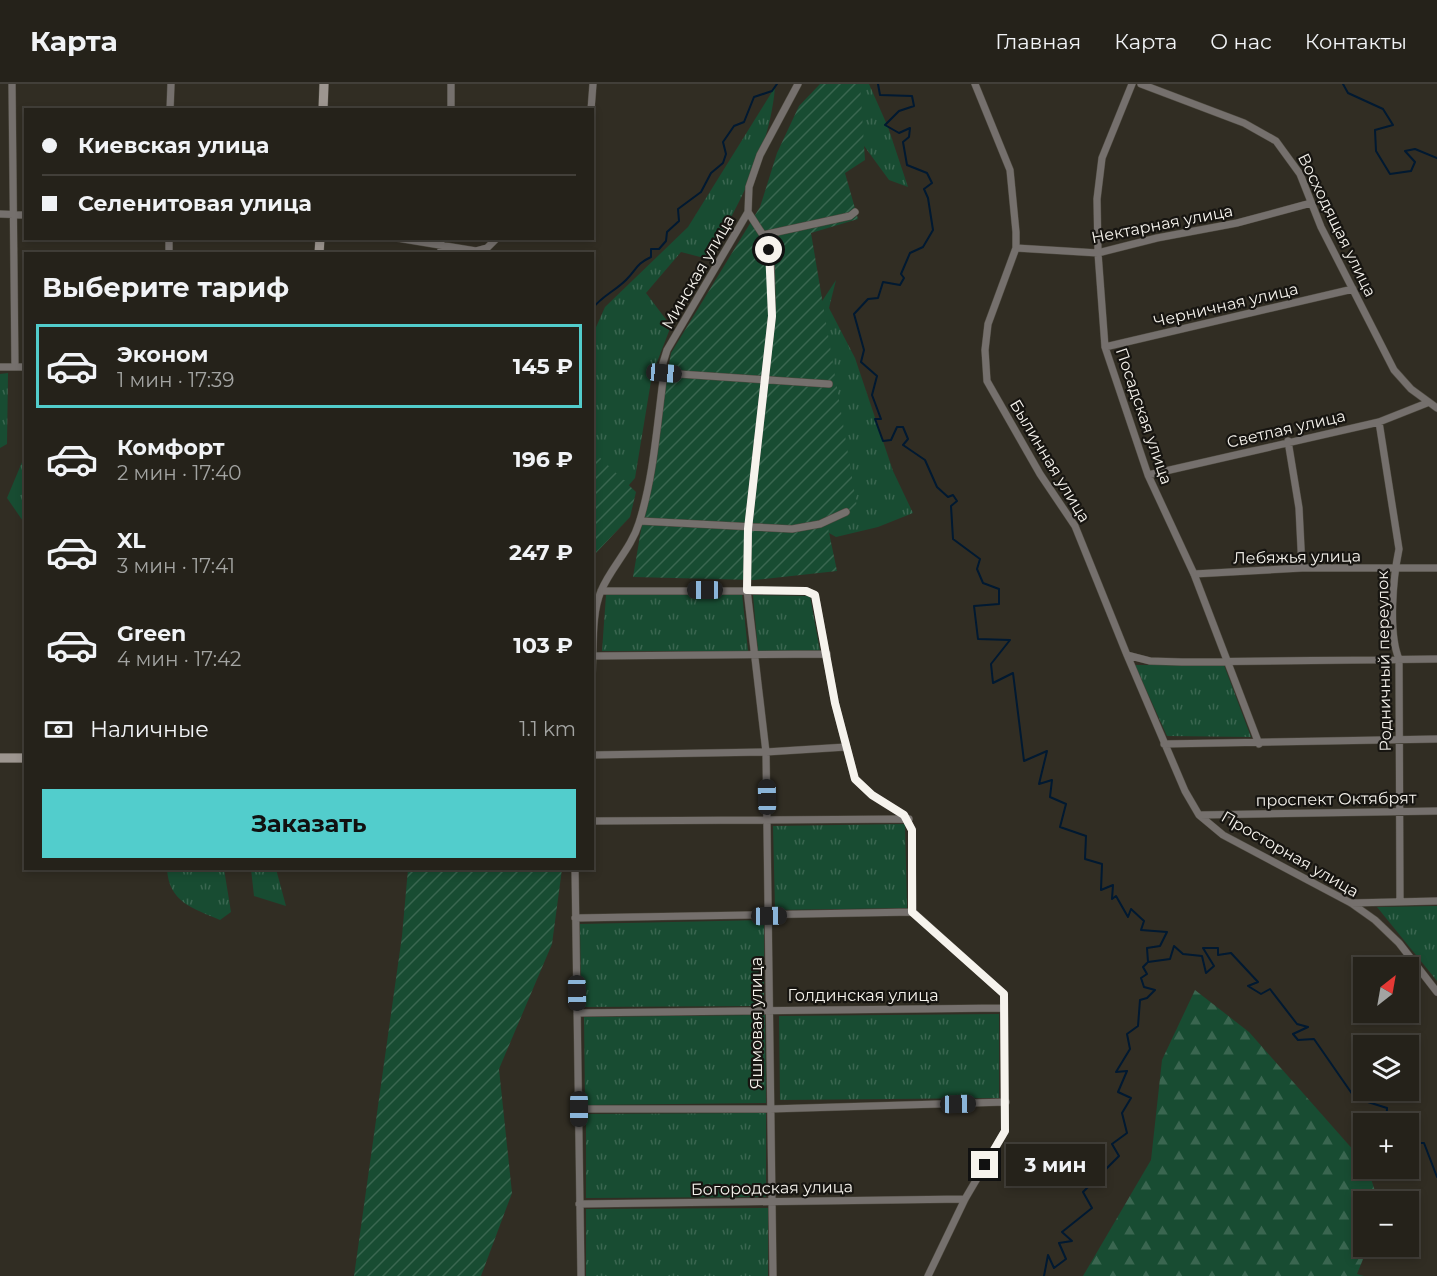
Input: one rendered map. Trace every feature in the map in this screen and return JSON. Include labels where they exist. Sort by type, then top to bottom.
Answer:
[{"type":"street","points":[[12,84],[15,367]]},
{"type":"street","points":[[170,108],[171,84]]},
{"type":"street","points":[[323,108],[324,84]]},
{"type":"street","points":[[451,84],[451,108]]},
{"type":"street","points":[[591,108],[593,84]]},
{"type":"street","points":[[748,213],[749,187],[760,156],[798,84]]},
{"type":"street","name":"Былинная улица","points":[[975,84],[1010,170],[1016,248],[988,324],[985,351],[987,381],[1040,474],[1075,526],[1127,654]]},
{"type":"street","name":"Посадская улица","points":[[1132,84],[1102,158],[1097,200],[1098,253],[1105,347],[1148,475],[1194,574],[1259,744]]},
{"type":"street","name":"Восходящая улица","points":[[1141,84],[1244,123],[1276,141],[1300,174],[1311,203],[1394,370],[1427,403],[1437,408]]},
{"type":"street","name":"Нектарная улица","points":[[1016,248],[1098,253],[1157,238],[1237,223],[1311,203]]},
{"type":"street","points":[[763,235],[850,216],[855,212]]},
{"type":"street","name":"Яшмовая улица","points":[[748,213],[763,235],[769,250],[771,266],[772,316],[748,529],[747,590],[766,752],[773,1276]]},
{"type":"street","name":"Минская улица","points":[[601,591],[633,540],[640,521],[650,478],[664,373],[663,363],[667,350],[748,213]]},
{"type":"street","points":[[0,214],[24,214]]},
{"type":"street","points":[[408,240],[476,251],[487,248],[495,240]]},
{"type":"street","name":"Черничная улица","points":[[1105,347],[1353,290]]},
{"type":"street","points":[[0,367],[24,367]]},
{"type":"street","points":[[664,373],[829,384]]},
{"type":"street","name":"Светлая улица","points":[[1148,475],[1288,441],[1379,422],[1427,403]]},
{"type":"street","name":"Родничный переулок","points":[[1379,422],[1399,549],[1395,570],[1394,647],[1399,659],[1400,902]]},
{"type":"street","points":[[1288,441],[1299,508],[1302,568]]},
{"type":"street","points":[[640,521],[748,529],[792,529],[820,524],[846,512]]},
{"type":"street","name":"Лебяжья улица","points":[[1194,574],[1302,568],[1395,570],[1437,568]]},
{"type":"street","points":[[594,644],[597,605],[601,591],[806,591],[815,595],[846,747],[855,779],[872,795],[909,819],[912,830],[912,912]]},
{"type":"street","points":[[594,657],[827,654]]},
{"type":"street","points":[[1127,654],[1150,661],[1437,659]]},
{"type":"street","name":"Просторная улица","points":[[1127,654],[1185,791],[1200,814],[1223,835],[1351,903],[1375,920],[1399,943],[1436,990]]},
{"type":"street","points":[[1164,744],[1437,739]]},
{"type":"street","points":[[594,755],[766,752],[846,747]]},
{"type":"street","points":[[0,759],[24,758]]},
{"type":"street","name":"проспект Октябрят","points":[[1200,814],[1437,811]]},
{"type":"street","points":[[594,821],[909,819]]},
{"type":"street","points":[[575,870],[581,1276]]},
{"type":"street","points":[[1351,903],[1437,901]]},
{"type":"street","points":[[575,918],[912,912],[998,986],[1004,994],[1005,1131],[965,1199],[928,1276]]},
{"type":"street","name":"Голдинская улица","points":[[578,1013],[1004,1008]]},
{"type":"street","points":[[579,1109],[770,1108],[1006,1102]]},
{"type":"street","name":"Богородская улица","points":[[579,1204],[965,1199]]},
{"type":"green space","points":[[820,84],[860,84],[865,160],[845,173],[858,219],[811,233],[857,507],[827,523],[837,571],[754,580],[633,577],[671,353],[760,207],[777,153],[799,106]]},
{"type":"green space","points":[[845,84],[869,84],[888,127],[908,187],[889,180],[859,139]]},
{"type":"green space","points":[[775,87],[767,133],[760,155],[741,198],[708,259],[681,252],[646,293],[671,326],[652,375],[635,478],[594,526],[594,332],[605,307],[688,227]]},
{"type":"green space","points":[[836,280],[829,308],[855,358],[893,471],[913,513],[878,527],[836,537],[789,510],[803,330]]},
{"type":"green space","points":[[8,373],[7,444],[0,448],[0,374]]},
{"type":"green space","points":[[594,452],[636,492],[630,517],[594,555]]},
{"type":"green space","points":[[24,457],[24,523],[7,498]]},
{"type":"green space","points":[[742,593],[748,651],[602,651],[606,595]]},
{"type":"green space","points":[[753,595],[810,596],[820,651],[758,651]]},
{"type":"green space","points":[[1135,665],[1224,665],[1251,737],[1167,736]]},
{"type":"green space","points":[[905,824],[907,908],[775,910],[773,826]]},
{"type":"green space","points":[[167,870],[224,870],[231,912],[220,920],[200,912],[177,896],[169,880]]},
{"type":"green space","points":[[251,870],[276,870],[286,906],[254,896]]},
{"type":"green space","points":[[408,870],[562,870],[552,944],[499,1069],[512,1193],[481,1276],[354,1276],[402,936]]},
{"type":"green space","points":[[1437,906],[1437,981],[1419,957],[1377,907]]},
{"type":"green space","points":[[764,920],[764,1006],[581,1007],[580,924]]},
{"type":"green space","points":[[1195,990],[1249,1032],[1353,1150],[1353,1179],[1371,1179],[1375,1191],[1353,1191],[1353,1257],[1364,1257],[1357,1274],[1364,1276],[1083,1276],[1151,1160],[1162,1060]]},
{"type":"green space","points":[[999,1014],[999,1098],[780,1100],[779,1016]]},
{"type":"green space","points":[[765,1015],[766,1103],[585,1105],[584,1017]]},
{"type":"green space","points":[[766,1113],[766,1197],[586,1198],[586,1114]]},
{"type":"green space","points":[[768,1208],[768,1276],[586,1276],[586,1209]]},
{"type":"waterway","points":[[594,307],[626,280],[639,264],[651,257],[651,249],[659,249],[666,241],[667,232],[679,221],[678,209],[701,192],[711,173],[723,163],[726,154],[723,142],[734,126],[744,122],[754,97],[772,91],[777,84]]},
{"type":"waterway","points":[[878,84],[880,95],[912,96],[914,106],[899,111],[885,125],[899,133],[910,128],[909,137],[903,142],[907,165],[927,173],[932,183],[924,189],[928,198],[933,230],[923,247],[910,253],[901,274],[904,278],[900,285],[883,282],[878,298],[868,299],[854,314],[864,350],[861,362],[877,376],[872,395],[881,419],[875,419],[883,441],[891,440],[897,427],[903,427],[908,439],[903,445],[925,460],[937,487],[948,497],[953,495],[957,501],[951,506],[953,539],[980,559],[977,569],[983,583],[999,589],[999,604],[974,606],[978,639],[1010,640],[991,664],[993,683],[1013,673],[1024,761],[1047,751],[1039,784],[1052,780],[1050,797],[1066,804],[1060,827],[1086,836],[1085,859],[1102,864],[1101,890],[1113,885],[1112,899],[1116,896],[1128,917],[1131,909],[1144,921],[1141,930],[1167,932],[1160,946],[1147,948],[1148,962],[1170,959],[1174,946],[1183,954],[1202,956],[1206,973],[1214,966],[1203,948],[1218,948],[1218,955],[1231,953],[1258,982],[1248,986],[1261,994],[1270,989],[1297,1024],[1308,1027],[1293,1034],[1298,1040],[1314,1039],[1355,1098],[1387,1108],[1387,1113]]},
{"type":"waterway","points":[[1343,84],[1348,93],[1383,109],[1393,125],[1375,130],[1376,151],[1390,174],[1411,171],[1415,162],[1405,151],[1415,149],[1437,158]]},
{"type":"waterway","points":[[1044,1276],[1048,1255],[1054,1268],[1066,1259],[1059,1243],[1072,1241],[1062,1232],[1092,1208],[1083,1192],[1119,1156],[1112,1144],[1127,1133],[1122,1113],[1131,1098],[1118,1092],[1127,1071],[1116,1072],[1130,1049],[1127,1034],[1138,1026],[1140,1000],[1147,998],[1155,990],[1144,987],[1141,978],[1147,974],[1143,967],[1147,963]]},
{"type":"waterway","points":[[1419,1143],[1424,1143],[1437,1177]]},
{"type":"route","points":[[769,250],[772,316],[748,529],[747,590],[810,591],[815,595],[835,703],[855,779],[872,795],[909,819],[912,830],[912,912],[998,986],[1004,994],[1005,1131],[985,1165]]}]
